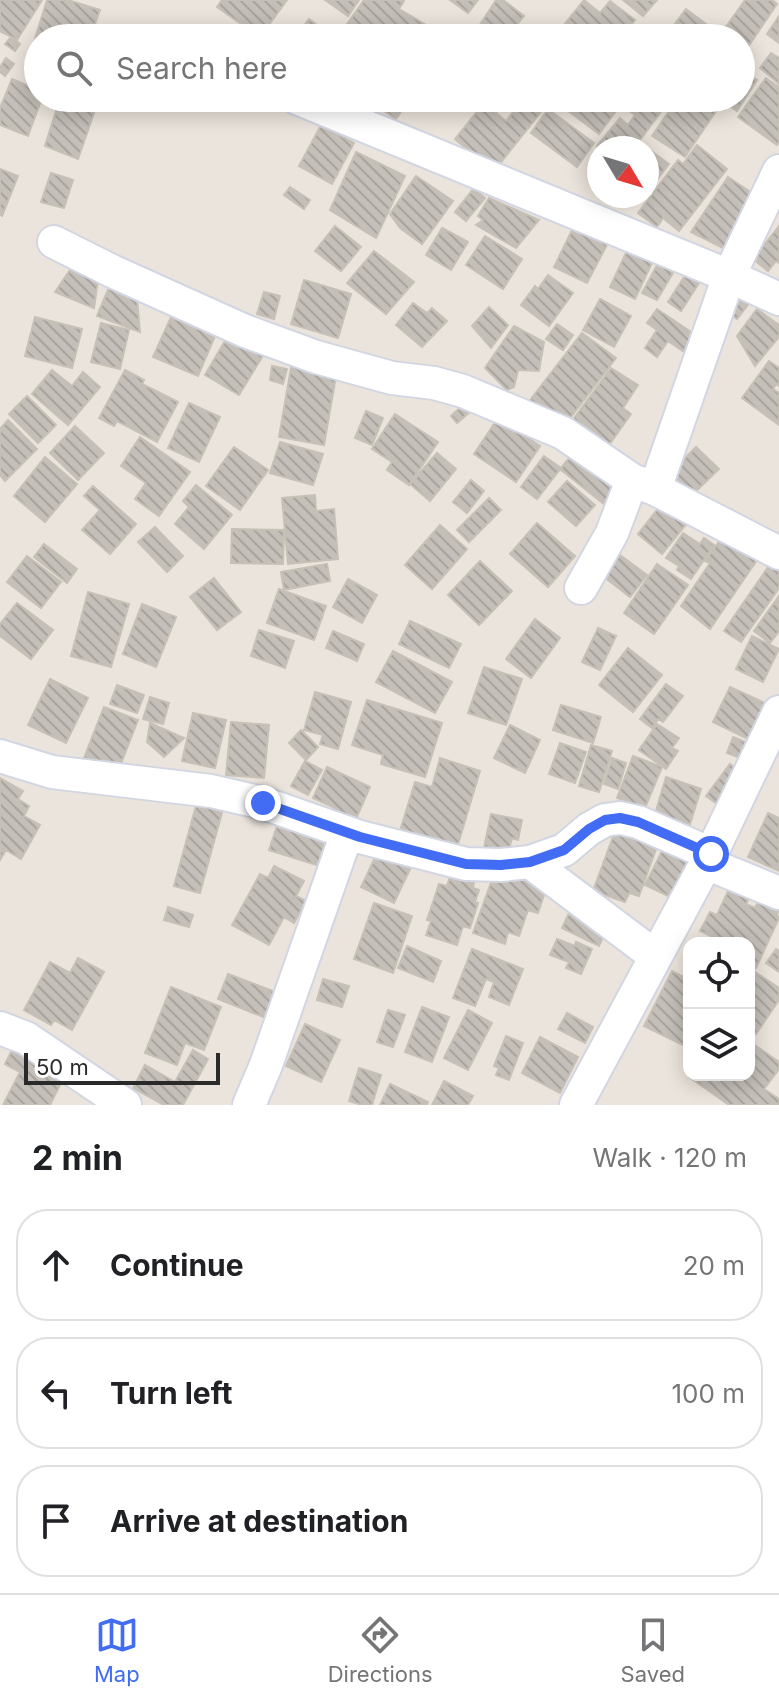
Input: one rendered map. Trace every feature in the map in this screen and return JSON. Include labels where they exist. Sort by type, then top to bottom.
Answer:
[{"type":"street","points":[[331,112],[779,299]]},
{"type":"street","points":[[581,588],[643,484],[729,276],[779,171]]},
{"type":"street","points":[[54,242],[245,331],[316,357],[392,378],[434,383],[463,391],[563,433],[643,484],[779,553]]},
{"type":"street","points":[[576,1105],[709,858],[779,712]]},
{"type":"street","points":[[0,756],[52,772],[211,791],[263,803],[347,833],[466,864],[530,862],[564,850],[605,820],[620,818],[638,822],[779,893]]},
{"type":"street","points":[[249,1105],[266,1065],[347,833]]},
{"type":"street","points":[[530,862],[655,956]]},
{"type":"street","points":[[0,1028],[26,1038],[125,1105]]},
{"type":"building","points":[[0,0],[42,0],[24,24],[17,40],[0,31]]},
{"type":"building","points":[[47,0],[68,0],[100,10],[95,24],[40,24]]},
{"type":"building","points":[[222,0],[287,0],[269,24],[241,24],[217,7]]},
{"type":"building","points":[[325,0],[359,0],[348,16]]},
{"type":"building","points":[[364,0],[402,0],[399,9],[425,24],[347,24]]},
{"type":"building","points":[[450,0],[478,0],[468,13]]},
{"type":"building","points":[[496,0],[503,0],[524,16],[517,24],[480,24]]},
{"type":"building","points":[[584,0],[600,13],[610,1],[635,20],[632,24],[565,24]]},
{"type":"building","points":[[623,0],[657,0],[643,16]]},
{"type":"building","points":[[745,0],[772,0],[777,4],[755,36],[755,24],[728,24]]},
{"type":"building","points":[[686,9],[706,24],[675,24]]},
{"type":"building","points":[[779,16],[779,43],[767,34]]},
{"type":"building","points":[[11,37],[20,44],[15,51],[5,44]]},
{"type":"building","points":[[771,53],[779,58],[779,84],[760,68]]},
{"type":"building","points":[[6,58],[14,64],[5,76],[0,72],[0,67]]},
{"type":"building","points":[[766,78],[779,87],[777,145],[738,117],[742,112],[755,112],[755,93]]},
{"type":"building","points":[[12,79],[24,84],[24,112],[37,112],[28,136],[0,125],[0,108]]},
{"type":"building","points":[[56,112],[94,113],[78,159],[45,146]]},
{"type":"building","points":[[386,112],[401,112],[396,119]]},
{"type":"building","points":[[477,112],[495,112],[506,121],[513,112],[541,112],[494,171],[455,139]]},
{"type":"building","points":[[546,112],[552,112],[587,138],[587,153],[577,167],[531,133]]},
{"type":"building","points":[[570,112],[615,112],[599,134]]},
{"type":"building","points":[[631,112],[661,112],[643,136],[605,136],[620,118],[628,125],[635,115]]},
{"type":"building","points":[[668,112],[715,112],[685,157],[659,140],[659,136],[652,136]]},
{"type":"building","points":[[321,125],[354,143],[332,184],[299,166]]},
{"type":"building","points":[[697,145],[727,169],[679,231],[663,218],[657,227],[638,213],[642,208],[659,208],[659,185],[678,160],[683,164]]},
{"type":"building","points":[[356,152],[405,176],[376,238],[330,210]]},
{"type":"building","points":[[659,157],[669,164],[659,177]]},
{"type":"building","points":[[0,169],[18,176],[2,216],[0,215]]},
{"type":"building","points":[[51,173],[73,180],[64,208],[41,202]]},
{"type":"building","points":[[416,176],[453,201],[422,244],[400,228],[390,214]]},
{"type":"building","points":[[728,177],[758,197],[727,250],[691,232]]},
{"type":"building","points":[[290,187],[310,200],[304,209],[284,195]]},
{"type":"building","points":[[474,188],[485,198],[466,221],[455,212]]},
{"type":"building","points":[[489,198],[539,220],[516,248],[476,225],[483,220],[478,216]]},
{"type":"building","points":[[576,222],[610,239],[587,283],[554,267]]},
{"type":"building","points":[[335,226],[361,247],[341,271],[315,251]]},
{"type":"building","points":[[779,226],[779,263],[776,261],[768,271],[753,259]]},
{"type":"building","points":[[442,228],[468,242],[451,270],[426,255]]},
{"type":"building","points":[[485,236],[522,259],[503,289],[466,265]]},
{"type":"building","points":[[633,238],[658,250],[635,299],[610,287]]},
{"type":"building","points":[[374,251],[414,282],[386,314],[347,283]]},
{"type":"building","points":[[662,256],[677,266],[657,300],[642,293]]},
{"type":"building","points":[[70,270],[98,280],[94,308],[55,292]]},
{"type":"building","points":[[688,271],[701,280],[681,311],[668,302]]},
{"type":"building","points":[[548,275],[573,293],[549,326],[521,305]]},
{"type":"building","points":[[304,280],[351,294],[338,338],[291,324]]},
{"type":"building","points":[[110,285],[137,299],[140,332],[97,316]]},
{"type":"building","points":[[264,292],[280,296],[274,319],[257,314]]},
{"type":"building","points":[[739,292],[751,301],[737,319],[724,311]]},
{"type":"building","points":[[600,299],[631,316],[614,347],[583,330]]},
{"type":"building","points":[[413,303],[427,313],[432,308],[447,321],[422,347],[396,325]]},
{"type":"building","points":[[489,307],[508,325],[491,348],[472,326]]},
{"type":"building","points":[[657,309],[694,334],[683,351],[668,341],[657,357],[645,348],[657,330],[647,323]]},
{"type":"building","points":[[757,309],[779,325],[779,337],[755,366],[737,336]]},
{"type":"building","points":[[35,317],[82,329],[72,368],[25,356]]},
{"type":"building","points":[[171,317],[215,336],[198,376],[153,357]]},
{"type":"building","points":[[101,323],[129,330],[120,369],[91,362]]},
{"type":"building","points":[[557,324],[573,335],[563,350],[546,339]]},
{"type":"building","points":[[514,326],[544,342],[539,371],[518,370],[514,387],[507,390],[485,368]]},
{"type":"building","points":[[232,329],[267,349],[239,395],[205,375]]},
{"type":"building","points":[[582,333],[616,358],[561,430],[527,404]]},
{"type":"building","points":[[769,361],[779,368],[779,386],[776,384],[773,389],[779,393],[779,425],[742,398]]},
{"type":"building","points":[[292,362],[337,370],[324,445],[279,437]]},
{"type":"building","points":[[272,366],[287,369],[283,384],[270,380]]},
{"type":"building","points":[[611,368],[638,385],[623,408],[631,414],[607,448],[569,425]]},
{"type":"building","points":[[52,370],[72,386],[83,372],[100,387],[68,425],[32,394]]},
{"type":"building","points":[[125,370],[144,380],[142,384],[178,402],[157,442],[117,421],[114,426],[99,418]]},
{"type":"building","points":[[27,396],[56,425],[38,443],[9,414]]},
{"type":"building","points":[[189,403],[220,417],[199,462],[168,448]]},
{"type":"building","points":[[464,404],[471,411],[457,423],[451,416]]},
{"type":"building","points":[[366,411],[383,418],[372,445],[355,438]]},
{"type":"building","points":[[395,414],[438,442],[409,485],[387,470],[392,462],[372,449]]},
{"type":"building","points":[[498,418],[540,446],[516,482],[474,454]]},
{"type":"building","points":[[8,420],[37,449],[5,481],[0,475],[0,429]]},
{"type":"building","points":[[75,426],[104,453],[78,480],[50,453]]},
{"type":"building","points":[[140,437],[190,472],[159,516],[135,499],[146,483],[121,466]]},
{"type":"building","points":[[280,442],[323,454],[313,485],[270,473]]},
{"type":"building","points":[[234,447],[268,470],[240,510],[206,486]]},
{"type":"building","points":[[696,447],[719,469],[692,495],[670,473]]},
{"type":"building","points":[[576,450],[620,484],[604,504],[560,469]]},
{"type":"building","points":[[437,453],[456,469],[430,501],[410,484]]},
{"type":"building","points":[[544,456],[561,468],[537,499],[521,487]]},
{"type":"building","points":[[45,457],[77,484],[45,522],[14,496]]},
{"type":"building","points":[[471,480],[484,491],[467,513],[453,502]]},
{"type":"building","points":[[567,481],[595,505],[576,526],[548,502]]},
{"type":"building","points":[[196,485],[232,515],[204,549],[175,524],[189,507],[183,501]]},
{"type":"building","points":[[93,486],[136,524],[110,554],[82,530],[100,510],[84,496]]},
{"type":"building","points":[[315,495],[316,511],[334,509],[338,559],[288,564],[282,498]]},
{"type":"building","points":[[667,497],[692,517],[662,554],[638,534]]},
{"type":"building","points":[[489,498],[501,510],[469,542],[457,530]]},
{"type":"building","points":[[537,523],[575,556],[548,587],[510,554]]},
{"type":"building","points":[[440,525],[467,549],[432,589],[405,565]]},
{"type":"building","points":[[155,527],[183,556],[167,572],[138,542]]},
{"type":"building","points":[[232,529],[284,530],[283,564],[231,563]]},
{"type":"building","points":[[683,533],[700,544],[704,538],[714,545],[691,579],[666,558]]},
{"type":"building","points":[[723,536],[759,557],[710,629],[681,606],[710,563],[705,561]]},
{"type":"building","points":[[44,544],[77,569],[67,583],[34,557]]},
{"type":"building","points":[[620,555],[647,575],[630,597],[603,576]]},
{"type":"building","points":[[27,556],[61,582],[41,608],[7,582]]},
{"type":"building","points":[[775,557],[779,560],[779,588],[741,642],[724,631]]},
{"type":"building","points":[[480,561],[512,591],[479,625],[448,595]]},
{"type":"building","points":[[327,564],[330,581],[284,590],[281,572]]},
{"type":"building","points":[[657,564],[688,585],[654,634],[624,613]]},
{"type":"building","points":[[214,578],[241,612],[217,630],[190,597]]},
{"type":"building","points":[[348,579],[377,595],[362,623],[333,607]]},
{"type":"building","points":[[279,589],[326,606],[314,640],[267,623]]},
{"type":"building","points":[[88,592],[129,604],[111,667],[71,656]]},
{"type":"building","points":[[779,596],[779,631],[770,643],[754,631]]},
{"type":"building","points":[[17,603],[53,630],[31,659],[0,636],[0,624]]},
{"type":"building","points":[[142,604],[176,617],[156,667],[123,654]]},
{"type":"building","points":[[535,619],[560,638],[531,678],[506,659]]},
{"type":"building","points":[[410,621],[461,644],[449,668],[399,644]]},
{"type":"building","points":[[598,628],[616,636],[600,670],[582,662]]},
{"type":"building","points":[[259,630],[294,641],[285,668],[251,656]]},
{"type":"building","points":[[333,631],[364,644],[357,661],[326,648]]},
{"type":"building","points":[[752,636],[779,649],[763,682],[736,669]]},
{"type":"building","points":[[628,648],[662,675],[633,712],[599,685]]},
{"type":"building","points":[[393,651],[452,682],[435,713],[376,682]]},
{"type":"building","points":[[484,667],[522,679],[506,725],[468,713]]},
{"type":"building","points":[[50,679],[88,698],[66,743],[28,725]]},
{"type":"building","points":[[666,684],[683,696],[663,722],[658,719],[652,728],[640,719]]},
{"type":"building","points":[[117,685],[144,695],[137,713],[110,704]]},
{"type":"building","points":[[730,687],[769,705],[752,741],[713,722]]},
{"type":"building","points":[[315,692],[351,702],[338,749],[320,744],[323,735],[304,730]]},
{"type":"building","points":[[150,697],[169,703],[163,724],[143,719]]},
{"type":"building","points":[[367,700],[442,723],[425,777],[381,764],[383,755],[352,745]]},
{"type":"building","points":[[561,705],[601,717],[593,743],[553,730]]},
{"type":"building","points":[[104,707],[138,720],[118,771],[84,758]]},
{"type":"building","points":[[193,713],[226,720],[215,768],[182,761]]},
{"type":"building","points":[[231,722],[269,725],[264,778],[226,775]]},
{"type":"building","points":[[150,723],[184,738],[164,757],[147,742]]},
{"type":"building","points":[[657,724],[679,738],[672,748],[678,751],[666,769],[639,750]]},
{"type":"building","points":[[510,725],[540,740],[525,773],[494,758]]},
{"type":"building","points":[[301,730],[318,747],[306,760],[289,743]]},
{"type":"building","points":[[733,737],[748,743],[743,759],[727,753]]},
{"type":"building","points":[[560,743],[586,752],[575,783],[549,774]]},
{"type":"building","points":[[591,745],[612,751],[599,792],[579,786]]},
{"type":"building","points":[[633,756],[662,767],[645,808],[617,798]]},
{"type":"building","points":[[440,758],[480,771],[456,851],[399,834],[415,782],[432,787]]},
{"type":"building","points":[[612,758],[626,763],[618,789],[604,784]]},
{"type":"building","points":[[305,761],[322,770],[308,795],[291,786]]},
{"type":"building","points":[[730,764],[746,777],[723,808],[706,796]]},
{"type":"building","points":[[327,767],[370,787],[355,821],[332,812],[333,807],[313,798]]},
{"type":"building","points":[[666,777],[701,789],[690,824],[655,814]]},
{"type":"building","points":[[0,778],[23,791],[18,799],[29,806],[24,816],[40,825],[21,859],[6,850],[0,860]]},
{"type":"building","points":[[197,802],[223,809],[200,893],[174,886]]},
{"type":"building","points":[[768,813],[779,818],[779,871],[748,857]]},
{"type":"building","points":[[491,814],[522,820],[518,840],[512,838],[508,853],[484,848]]},
{"type":"building","points":[[280,817],[337,835],[326,868],[269,850]]},
{"type":"building","points":[[617,826],[659,841],[639,896],[629,893],[625,902],[593,891]]},
{"type":"building","points":[[666,843],[704,861],[683,903],[645,885]]},
{"type":"building","points":[[380,847],[413,863],[394,903],[361,887]]},
{"type":"building","points":[[274,866],[304,881],[296,896],[306,901],[294,923],[284,917],[269,945],[232,925],[260,874],[268,878]]},
{"type":"building","points":[[451,874],[474,882],[473,888],[479,890],[470,928],[463,926],[457,945],[426,935],[431,921],[427,920],[439,884],[447,886]]},
{"type":"building","points":[[494,874],[510,874],[537,883],[536,889],[545,892],[538,913],[528,910],[519,936],[508,932],[505,944],[473,933]]},
{"type":"building","points":[[729,889],[749,898],[746,904],[755,908],[758,902],[778,911],[779,918],[756,968],[755,937],[713,937],[700,931],[710,912],[717,915]]},
{"type":"building","points":[[374,903],[412,916],[393,973],[354,959]]},
{"type":"building","points":[[168,907],[193,915],[189,927],[164,920]]},
{"type":"building","points":[[569,913],[606,931],[599,946],[562,928]]},
{"type":"building","points":[[557,939],[592,949],[581,974],[566,968],[569,962],[550,955]]},
{"type":"building","points":[[407,946],[441,961],[433,982],[398,968]]},
{"type":"building","points":[[472,949],[523,969],[509,1005],[489,997],[494,982],[486,979],[475,1006],[453,998]]},
{"type":"building","points":[[776,949],[779,951],[779,972],[766,963]]},
{"type":"building","points":[[78,958],[104,972],[72,1030],[54,1020],[51,1025],[24,1010],[50,962],[70,973]]},
{"type":"building","points":[[672,971],[683,977],[683,1045],[644,1026]]},
{"type":"building","points":[[755,972],[779,988],[779,1000],[756,1034]]},
{"type":"building","points":[[228,974],[286,996],[276,1022],[218,999]]},
{"type":"building","points":[[323,979],[349,986],[342,1007],[317,1000]]},
{"type":"building","points":[[171,987],[221,1007],[204,1050],[185,1043],[177,1065],[145,1053]]},
{"type":"building","points":[[422,1007],[449,1017],[432,1062],[405,1052]]},
{"type":"building","points":[[388,1010],[405,1015],[393,1047],[377,1042]]},
{"type":"building","points":[[468,1010],[492,1023],[468,1070],[444,1058]]},
{"type":"building","points":[[567,1013],[593,1027],[585,1043],[558,1029]]},
{"type":"building","points":[[305,1024],[340,1040],[321,1082],[286,1066]]},
{"type":"building","points":[[506,1036],[523,1043],[509,1080],[496,1075],[499,1068],[494,1066]]},
{"type":"building","points":[[540,1037],[578,1057],[560,1093],[522,1073]]},
{"type":"building","points":[[15,1044],[38,1056],[34,1064],[63,1079],[50,1105],[3,1105],[20,1072],[5,1064]]},
{"type":"building","points":[[755,1045],[779,1062],[779,1069],[764,1089],[779,1099],[779,1105],[729,1105],[695,1081],[755,1081]]},
{"type":"building","points":[[193,1050],[208,1059],[183,1105],[164,1105],[133,1088],[145,1065],[175,1082]]},
{"type":"building","points":[[359,1068],[381,1075],[372,1105],[349,1101]]},
{"type":"building","points":[[444,1081],[473,1096],[468,1105],[432,1105]]},
{"type":"building","points":[[390,1084],[428,1102],[427,1105],[380,1105]]},
{"type":"route","points":[[263,803],[360,837],[466,864],[530,862],[564,850],[605,820],[620,818],[638,822],[711,854]]}]
